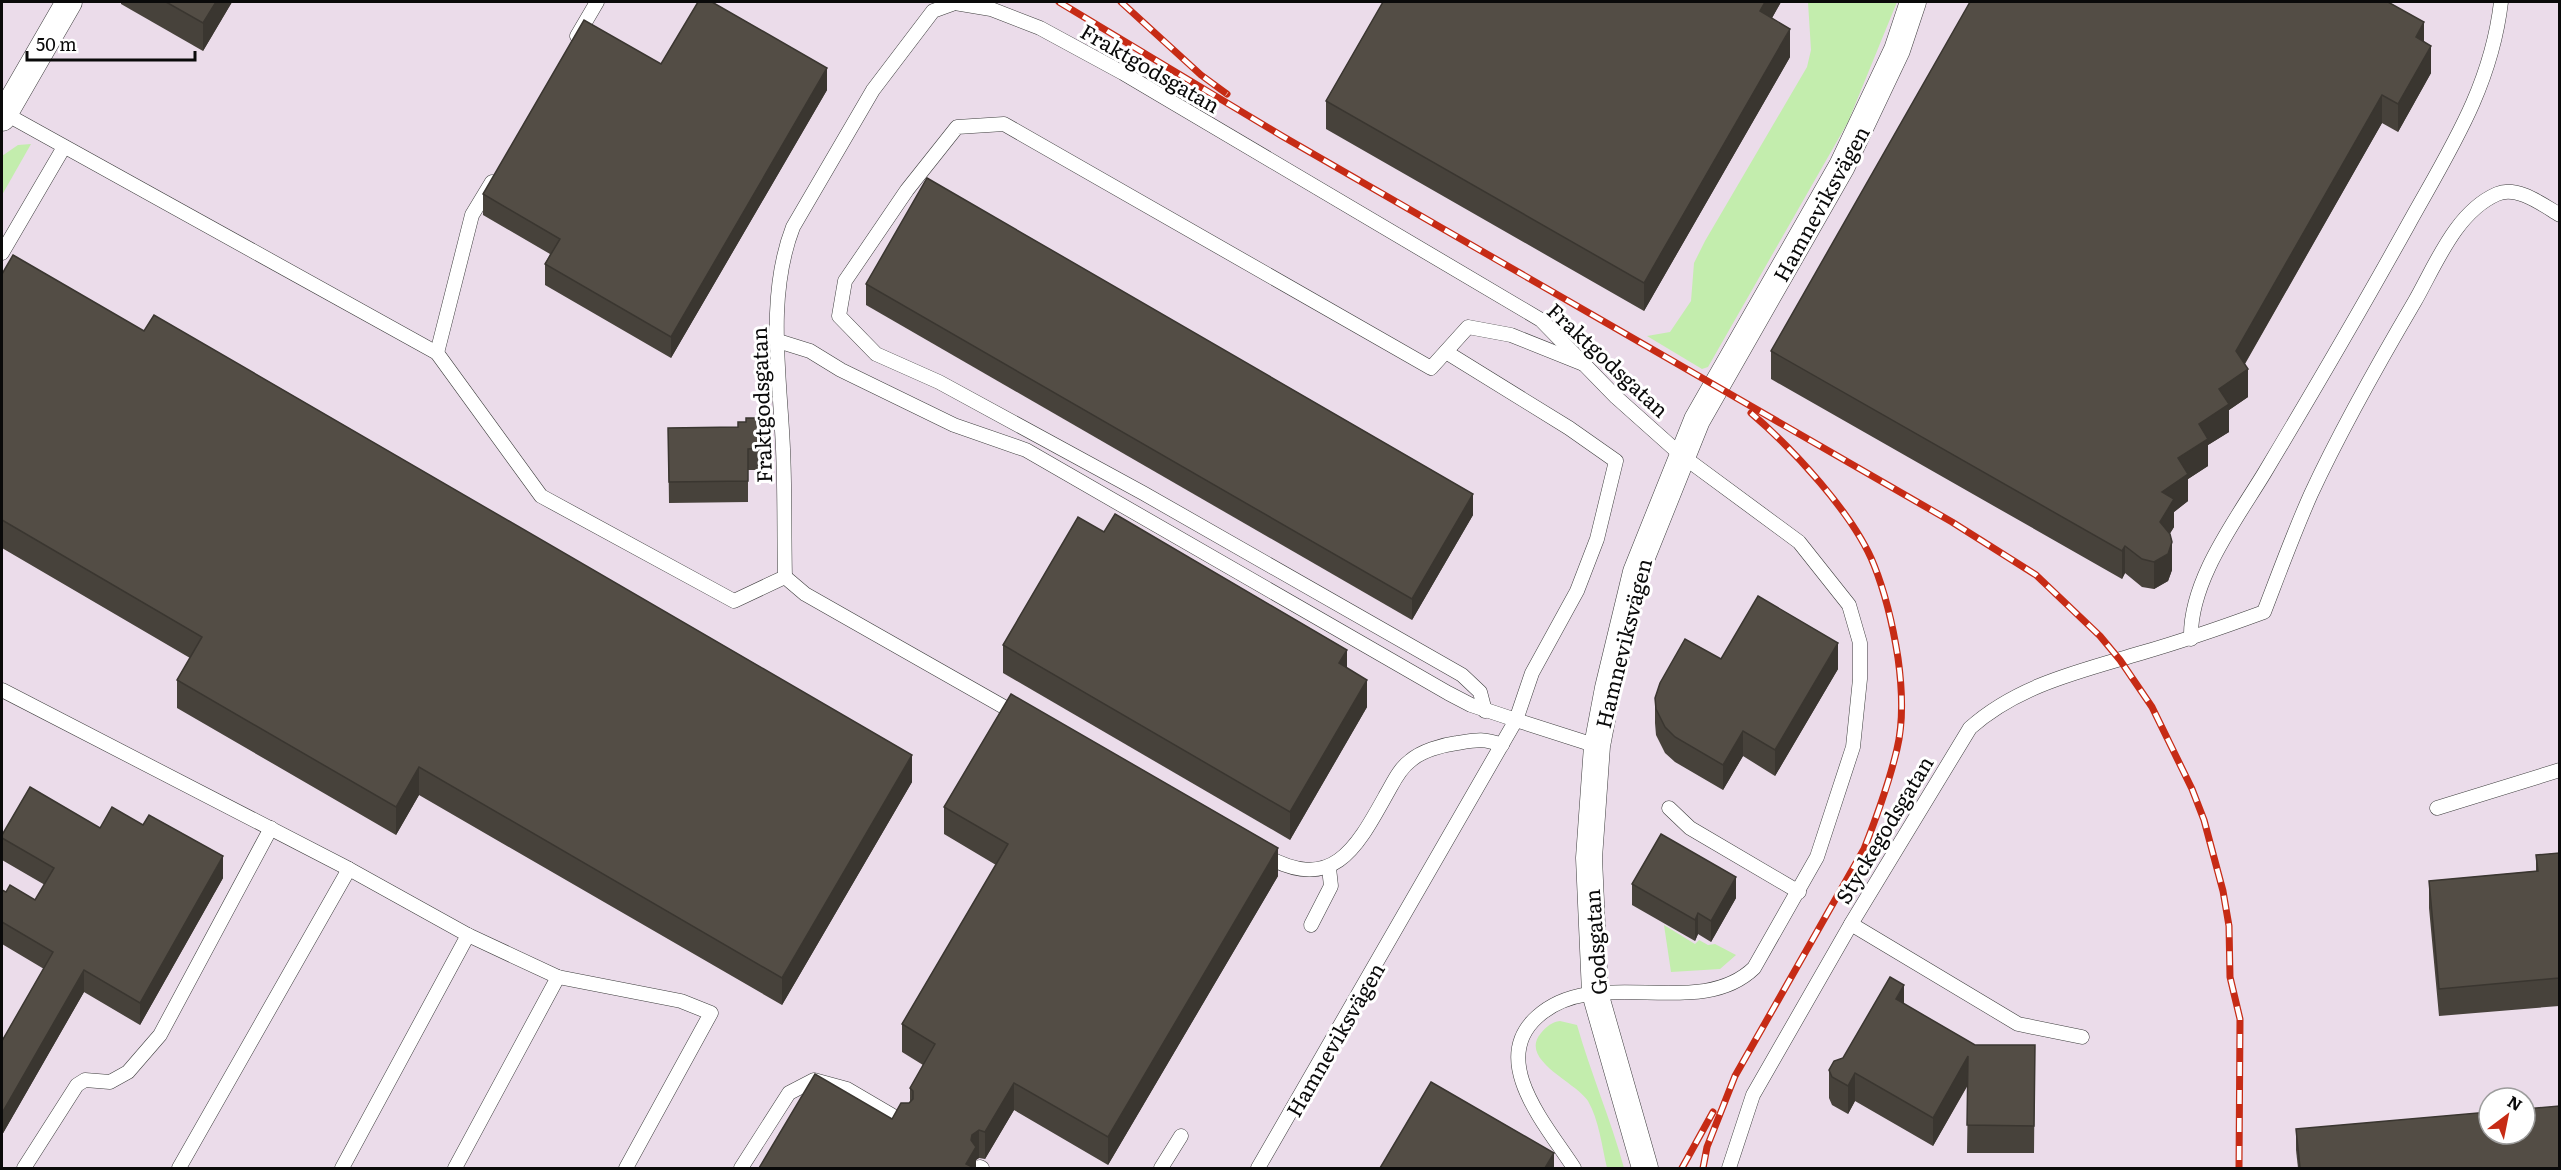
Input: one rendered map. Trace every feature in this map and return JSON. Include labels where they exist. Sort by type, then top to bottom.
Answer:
[{"type":"street","points":[[3,116],[69,2]]},
{"type":"street","name":"Hamneviksvägen","points":[[1597,746],[1636,572],[1681,455],[1697,420],[1842,166],[1897,50],[1913,2]]},
{"type":"street","name":"Godsgatan","points":[[1597,746],[1589,858],[1595,993],[1645,1168]]},
{"type":"lane","points":[[568,52],[597,2]]},
{"type":"lane","points":[[2190,639],[2190,617],[2200,589],[2223,542],[2355,320],[2473,107],[2497,39],[2501,2]]},
{"type":"lane","name":"Fraktgodsgatan","points":[[785,578],[778,341],[780,268],[793,227],[873,90],[933,10],[955,3],[991,9],[1040,28],[1123,73],[1541,320],[1616,397],[1681,455],[1799,543],[1850,605],[1860,655],[1860,679],[1853,747],[1817,857],[1754,968],[1743,978],[1727,987],[1704,991],[1595,993],[1569,998],[1544,1010],[1526,1027],[1517,1045],[1517,1063],[1523,1085],[1574,1168]]},
{"type":"lane","points":[[3,116],[64,147],[436,353],[541,496],[734,601],[785,578],[805,594],[1030,722]]},
{"type":"lane","points":[[1485,711],[1480,692],[1461,675],[1143,493],[939,382],[876,354],[839,316],[845,280],[907,190],[957,127],[1004,124],[1431,368],[1468,327],[1511,335],[1585,365]]},
{"type":"lane","points":[[2,253],[64,147]]},
{"type":"lane","points":[[436,353],[472,215],[496,174]]},
{"type":"lane","name":"Styckegodsgatan","points":[[1729,1168],[1753,1095],[1851,924],[1951,755],[1970,728],[1991,709],[2009,698],[2048,682],[2190,639],[2264,612],[2311,495],[2362,393],[2472,208],[2499,193],[2515,193],[2532,198],[2559,215]]},
{"type":"lane","points":[[778,341],[810,351],[841,370],[954,425],[1026,450],[1448,693],[1485,711],[1516,720],[1532,673],[1577,591],[1593,550],[1616,461],[1569,428],[1446,352]]},
{"type":"lane","points":[[2,690],[349,869],[468,935],[558,976],[681,1001],[711,1013],[626,1168]]},
{"type":"lane","name":"Hamneviksvägen","points":[[1258,1168],[1516,720],[1597,746]]},
{"type":"lane","points":[[1256,850],[1276,862],[1300,870],[1329,868],[1357,846],[1399,773],[1410,760],[1447,744],[1484,738],[1502,745]]},
{"type":"lane","points":[[2437,807],[2559,770]]},
{"type":"lane","points":[[1669,808],[1690,828],[1799,892]]},
{"type":"lane","points":[[24,1168],[77,1085],[85,1080],[110,1082],[128,1072],[160,1035],[271,828]]},
{"type":"lane","points":[[1311,925],[1331,886],[1329,868]]},
{"type":"lane","points":[[179,1168],[349,869]]},
{"type":"lane","points":[[1851,924],[2018,1024],[2082,1036]]},
{"type":"lane","points":[[342,1168],[468,935]]},
{"type":"lane","points":[[455,1168],[558,976]]},
{"type":"lane","points":[[741,1168],[789,1093],[814,1080],[847,1089],[905,1123]]},
{"type":"lane","points":[[1161,1168],[1181,1136]]},
{"type":"shaded area","points":[[2,2],[2559,2],[2559,1168],[2,1168]]},
{"type":"green space","points":[[1808,2],[1897,2],[1848,122],[1708,367],[1702,369],[1647,336],[1670,332],[1691,301],[1694,263],[1807,67],[1811,50]]},
{"type":"green space","points":[[31,144],[2,195],[2,156],[18,145]]},
{"type":"green space","points":[[1664,925],[1695,944],[1699,940],[1708,945],[1715,944],[1736,955],[1720,969],[1671,972]]},
{"type":"green space","points":[[1560,1021],[1577,1025],[1624,1168],[1607,1168],[1598,1125],[1588,1101],[1551,1070],[1537,1052],[1536,1043],[1541,1033],[1550,1025]]},
{"type":"building","points":[[166,2],[216,2],[203,23]]},
{"type":"building","points":[[698,2],[712,2],[827,68],[671,337],[545,264],[560,239],[483,194],[584,20],[661,64]]},
{"type":"building","points":[[1383,2],[1765,2],[1760,11],[1790,29],[1644,283],[1326,101]]},
{"type":"building","points":[[1970,2],[2388,2],[2424,22],[2416,37],[2431,46],[2398,104],[2382,95],[2236,351],[2248,369],[2219,389],[2229,404],[2199,424],[2208,439],[2178,458],[2188,474],[2162,492],[2174,499],[2160,522],[2170,534],[2172,542],[2168,554],[2154,562],[2142,559],[2125,546],[2122,551],[1771,351]]},
{"type":"building","points":[[927,178],[1473,494],[1412,599],[866,284]]},
{"type":"building","points":[[13,255],[144,331],[154,315],[912,755],[782,978],[419,767],[396,807],[177,680],[202,637],[2,520],[2,274]]},
{"type":"building","points":[[746,418],[765,418],[765,441],[760,441],[760,448],[748,449],[748,481],[669,482],[668,428],[738,427],[738,422],[746,422]]},
{"type":"building","points":[[1115,514],[1347,650],[1339,663],[1367,680],[1290,812],[1003,645],[1078,517],[1104,532]]},
{"type":"building","points":[[1758,596],[1838,643],[1775,750],[1743,731],[1723,765],[1675,737],[1665,727],[1656,709],[1655,698],[1660,683],[1685,639],[1721,659]]},
{"type":"building","points":[[1011,694],[1278,848],[1108,1137],[1014,1083],[985,1132],[979,1130],[972,1135],[971,1140],[976,1147],[966,1164],[974,1168],[759,1168],[815,1074],[892,1119],[901,1103],[909,1103],[913,1099],[913,1091],[910,1088],[935,1044],[902,1024],[1008,844],[944,807]]},
{"type":"building","points":[[30,787],[100,828],[112,807],[143,825],[149,815],[223,856],[140,1003],[84,970],[2,1113],[2,1041],[53,952],[2,922],[2,890],[6,892],[10,885],[35,900],[54,868],[2,838]]},
{"type":"building","points":[[1661,834],[1736,877],[1711,921],[1698,913],[1695,920],[1632,884]]},
{"type":"building","points":[[2559,853],[2559,978],[2439,989],[2429,881],[2538,871],[2536,855]]},
{"type":"building","points":[[1890,977],[1904,985],[1896,999],[1975,1045],[2035,1045],[2034,1126],[1967,1125],[1968,1056],[1933,1118],[1855,1073],[1848,1086],[1832,1077],[1829,1070],[1834,1061],[1843,1058]]},
{"type":"building","points":[[1431,1082],[1554,1153],[1545,1168],[1380,1168]]},
{"type":"building","points":[[2559,1106],[2559,1168],[2300,1168],[2296,1129],[2477,1113],[2477,1146],[2537,1146],[2537,1108]]},
{"type":"railway","points":[[1059,2],[1282,136],[1952,522],[2036,575],[2100,636],[2120,660],[2152,707],[2192,789],[2204,820],[2223,891],[2229,926],[2230,977],[2240,1019],[2239,1168]]},
{"type":"railway","points":[[1121,2],[1201,75],[1227,94]]},
{"type":"railway","points":[[1703,1168],[1707,1147],[1735,1076],[1864,849],[1897,749],[1901,715],[1899,669],[1891,622],[1886,599],[1865,545],[1837,504],[1803,463],[1751,413]]},
{"type":"railway","points":[[1682,1168],[1713,1112]]}]
